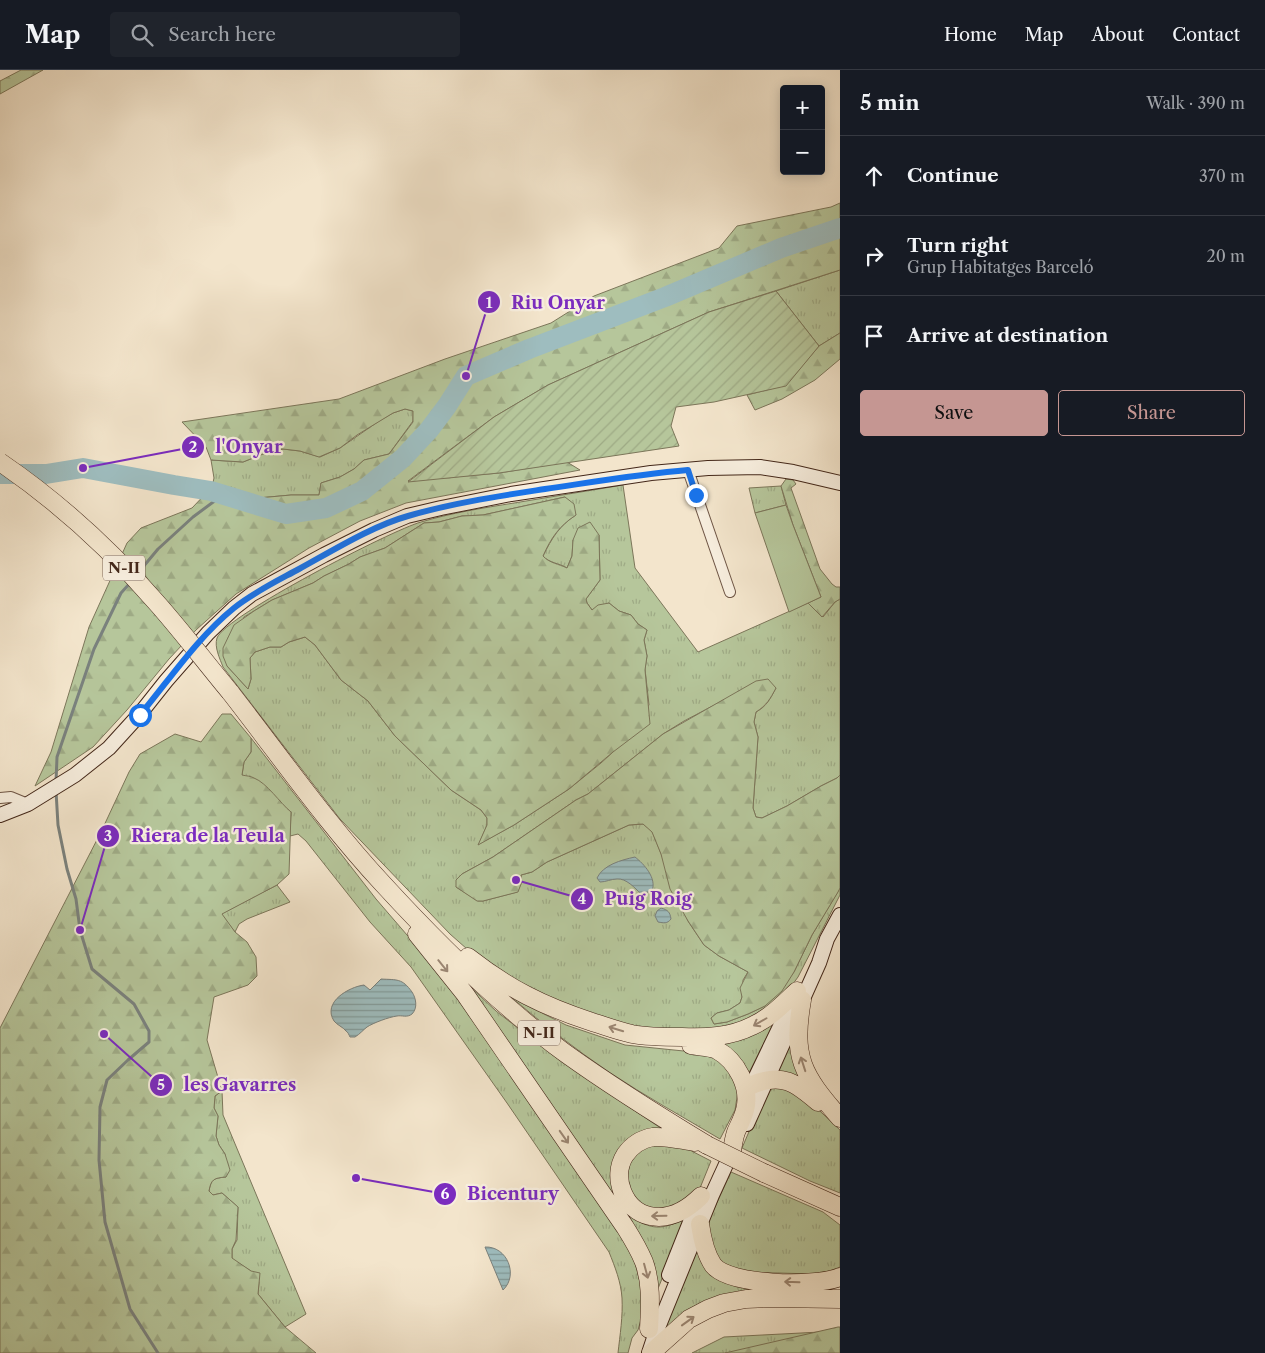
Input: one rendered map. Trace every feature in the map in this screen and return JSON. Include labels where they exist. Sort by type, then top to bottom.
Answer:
[{"type":"highway","name":"N-II","points":[[0,462],[66,513],[98,542],[155,600],[230,692],[324,815],[372,871],[392,894],[499,999],[564,1052],[636,1102],[708,1145],[832,1204]]},
{"type":"highway","points":[[372,871],[391,904],[465,994],[625,1227],[638,1250],[647,1272],[650,1291],[649,1329]]},
{"type":"highway","points":[[392,894],[419,911],[464,953],[489,972],[529,998],[572,1016],[630,1033],[664,1037],[697,1038],[719,1036],[748,1028],[800,996]]},
{"type":"highway","points":[[800,996],[798,1030],[804,1068],[813,1085],[840,1119]]},
{"type":"highway","points":[[664,1037],[695,1046],[715,1049],[730,1060],[743,1082],[755,1087],[779,1079],[790,1082],[807,1092],[840,1119]]},
{"type":"highway","points":[[732,1151],[735,1134],[755,1087]]},
{"type":"highway","points":[[701,1196],[685,1210],[671,1216],[651,1217],[638,1211],[629,1202],[621,1190],[619,1173],[621,1163],[628,1152],[638,1143],[648,1138],[670,1137],[708,1145]]},
{"type":"highway","points":[[832,1204],[840,1218]]},
{"type":"highway","points":[[700,1224],[706,1252],[713,1265],[727,1275],[751,1280],[809,1283],[840,1277]]},
{"type":"highway","points":[[650,1353],[690,1319],[724,1303],[746,1299],[774,1298],[840,1299]]},
{"type":"main road","points":[[0,815],[28,804],[76,776],[109,748],[140,715],[166,681],[208,633],[252,594],[324,555],[407,516],[510,494],[642,474],[688,470],[760,467],[793,472],[840,483]]},
{"type":"main road","points":[[641,1353],[701,1196],[800,996],[819,963],[827,939],[840,915]]},
{"type":"main road","points":[[650,1353],[655,1335],[700,1224],[746,1124],[755,1087]]},
{"type":"street","points":[[688,470],[730,592]]},
{"type":"street","points":[[0,798],[11,797],[28,804]]},
{"type":"green space","points":[[21,70],[43,70],[0,94],[0,81]]},
{"type":"green space","points":[[840,203],[840,270],[709,312],[548,385],[494,417],[408,481],[499,473],[567,462],[580,470],[406,503],[360,521],[309,548],[236,594],[196,630],[93,747],[35,786],[51,752],[89,627],[127,543],[141,528],[192,508],[212,487],[258,498],[319,495],[321,483],[340,477],[354,469],[364,460],[389,454],[413,422],[413,411],[405,409],[393,413],[340,448],[319,457],[300,451],[283,449],[243,462],[211,460],[206,447],[182,422],[339,399],[445,359],[551,323],[594,296],[719,248],[737,226],[831,207]]},
{"type":"green space","points":[[840,270],[840,333],[819,346],[776,291]]},
{"type":"green space","points":[[776,291],[819,346],[786,386],[714,402],[676,407],[671,426],[679,446],[499,473],[408,482],[494,417],[548,385],[709,312]]},
{"type":"green space","points":[[840,333],[840,359],[815,380],[782,399],[755,410],[747,395],[786,385],[819,346]]},
{"type":"green space","points":[[405,409],[413,411],[413,421],[389,454],[364,460],[354,469],[340,477],[321,483],[319,495],[258,498],[212,487],[214,478],[211,460],[243,462],[283,449],[300,451],[320,457],[340,448],[393,413]]},
{"type":"green space","points":[[786,479],[793,480],[796,484],[791,488],[820,569],[832,584],[840,587],[840,599],[822,617],[808,603],[821,597],[793,525],[781,486]]},
{"type":"green space","points":[[623,485],[635,568],[698,652],[808,603],[823,617],[835,602],[840,599],[840,775],[787,806],[762,818],[756,817],[753,808],[758,737],[754,722],[756,712],[766,705],[776,688],[724,700],[663,734],[588,794],[576,800],[493,857],[462,874],[456,887],[478,901],[517,892],[521,884],[521,875],[532,872],[547,862],[629,825],[643,824],[652,831],[688,921],[704,945],[719,956],[748,972],[743,980],[740,1003],[729,1010],[717,1013],[711,1018],[714,1024],[727,1022],[765,1006],[794,972],[812,935],[840,888],[840,895],[798,977],[787,992],[776,1004],[734,1027],[697,1032],[623,1026],[579,1014],[484,964],[450,934],[340,819],[223,667],[217,649],[217,638],[227,627],[248,612],[346,556],[404,528],[467,511]],"holes":[[[565,497],[576,515],[556,533],[543,556],[567,568],[572,556],[573,540],[599,535],[600,580],[586,599],[587,603],[592,610],[609,603],[619,611],[631,615],[638,624],[647,630],[644,640],[647,656],[645,669],[649,705],[613,752],[601,763],[569,789],[514,825],[479,844],[487,825],[487,818],[481,810],[451,790],[395,736],[368,701],[341,680],[315,645],[305,637],[289,642],[281,647],[270,647],[255,652],[250,658],[251,679],[248,689],[227,666],[244,617],[272,600],[313,583],[360,557],[385,548],[424,523],[439,522],[462,516],[483,515]]]},
{"type":"green space","points":[[781,486],[786,505],[755,513],[749,488]]},
{"type":"green space","points":[[565,497],[574,504],[576,515],[556,533],[543,556],[551,562],[567,568],[572,556],[573,540],[578,528],[590,522],[599,535],[600,580],[586,599],[587,603],[592,610],[598,605],[609,603],[619,611],[631,615],[638,624],[647,630],[644,640],[647,656],[645,670],[650,724],[569,789],[514,825],[478,845],[487,825],[487,818],[481,810],[451,790],[395,736],[368,701],[341,680],[315,645],[305,637],[289,642],[281,647],[270,647],[255,652],[250,658],[251,679],[248,689],[227,666],[223,656],[223,648],[234,625],[272,600],[313,583],[360,557],[385,548],[424,523],[439,522],[462,516],[483,515]]},
{"type":"green space","points":[[786,505],[821,597],[789,612],[755,513]]},
{"type":"green space","points":[[768,679],[776,688],[768,702],[756,712],[754,722],[758,737],[753,808],[756,817],[762,818],[787,806],[840,775],[840,888],[782,991],[765,1006],[727,1022],[714,1024],[711,1018],[717,1013],[729,1010],[740,1003],[742,997],[740,988],[748,972],[719,956],[704,945],[670,889],[661,854],[652,832],[643,824],[629,825],[547,862],[532,872],[521,875],[521,884],[518,892],[477,901],[456,887],[456,880],[462,874],[493,857],[576,800],[588,794],[663,734],[756,681]]},
{"type":"green space","points":[[222,714],[231,714],[251,738],[251,752],[244,762],[242,775],[253,777],[264,784],[291,812],[289,874],[277,885],[222,914],[235,932],[247,942],[256,957],[257,976],[248,985],[214,997],[207,1040],[222,1091],[215,1096],[214,1108],[218,1116],[216,1136],[230,1170],[226,1177],[214,1180],[209,1191],[213,1195],[222,1193],[238,1207],[236,1240],[232,1249],[232,1258],[251,1271],[260,1273],[258,1294],[285,1327],[316,1353],[0,1353],[0,1028],[101,832],[129,772],[140,754],[175,734],[201,742]]},
{"type":"green space","points":[[251,738],[376,899],[452,989],[608,1213],[634,1259],[642,1290],[642,1316],[638,1330],[632,1338],[628,1353],[618,1353],[622,1319],[622,1298],[619,1280],[609,1252],[411,967],[370,922],[306,841],[298,834],[290,836],[291,812],[242,775],[244,762],[251,752]]},
{"type":"green space","points":[[277,885],[290,902],[247,919],[239,924],[235,932],[221,914]]},
{"type":"green space","points":[[463,980],[496,1011],[551,1054],[662,1129],[638,1135],[618,1202]]},
{"type":"green space","points":[[512,998],[566,1025],[625,1045],[713,1054],[731,1070],[738,1091],[735,1110],[720,1139],[609,1072],[559,1036]]},
{"type":"green space","points":[[776,1019],[748,1075],[719,1042]]},
{"type":"green space","points":[[790,1040],[801,1078],[778,1072]]},
{"type":"green space","points":[[776,1084],[806,1098],[840,1130],[840,1193],[810,1181],[742,1148],[769,1085]]},
{"type":"green space","points":[[222,1091],[223,1115],[306,1314],[285,1327],[258,1294],[259,1282],[251,1271],[232,1259],[232,1249],[237,1240],[238,1207],[222,1193],[213,1195],[209,1191],[214,1180],[226,1177],[225,1154],[216,1136],[218,1116],[214,1108],[215,1096]]},
{"type":"green space","points":[[648,1143],[678,1144],[711,1161],[700,1188],[672,1210],[650,1211],[633,1198],[626,1181],[632,1155]]},
{"type":"green space","points":[[731,1172],[823,1212],[840,1225],[840,1267],[813,1274],[744,1272],[721,1262],[713,1254],[708,1234],[709,1220]]},
{"type":"green space","points":[[622,1210],[646,1225],[653,1227],[668,1226],[687,1217],[655,1296]]},
{"type":"green space","points":[[697,1251],[773,1290],[665,1332],[662,1329]]},
{"type":"green space","points":[[840,1327],[840,1353],[725,1353]]},
{"type":"green space","points":[[840,1331],[840,1353],[692,1353],[724,1337]]},
{"type":"water","points":[[635,857],[646,867],[651,876],[653,881],[652,891],[641,894],[624,880],[615,879],[600,882],[597,878],[608,866]]},
{"type":"water","points":[[661,908],[667,911],[671,919],[664,923],[658,922],[655,916]]},
{"type":"water","points":[[381,979],[395,980],[405,984],[415,997],[416,1006],[414,1012],[408,1016],[399,1016],[377,1022],[367,1027],[355,1037],[350,1037],[334,1021],[331,1014],[334,1002],[345,992],[358,986],[364,985],[370,990]]},
{"type":"water","points":[[485,1247],[499,1251],[508,1262],[510,1277],[508,1284],[503,1290]]},
{"type":"waterway","points":[[0,474],[46,474],[83,468],[211,491],[286,514],[326,508],[362,491],[403,458],[429,430],[466,376],[529,349],[665,297],[781,248],[840,228]]},
{"type":"waterway","points":[[138,573],[158,549],[193,517],[224,494]]},
{"type":"waterway","points":[[56,782],[57,757],[94,649],[121,593],[131,582]]},
{"type":"waterway","points":[[56,791],[58,825],[67,869],[76,899],[80,930],[92,969],[134,1004],[149,1031],[149,1042],[107,1080],[100,1107],[99,1160],[105,1222],[130,1309],[158,1353]]},
{"type":"place","name":"Riu Onyar","points":[[466,376]]},
{"type":"place","name":"l'Onyar","points":[[83,468]]},
{"type":"place","name":"Puig Roig","points":[[516,880]]},
{"type":"place","name":"Riera de la Teula","points":[[80,930]]},
{"type":"place","name":"les Gavarres","points":[[104,1034]]},
{"type":"place","name":"Bicentury","points":[[356,1178]]},
{"type":"route","points":[[140,715],[166,681],[208,633],[252,594],[324,555],[407,516],[510,494],[651,473],[688,470],[696,495]]}]
